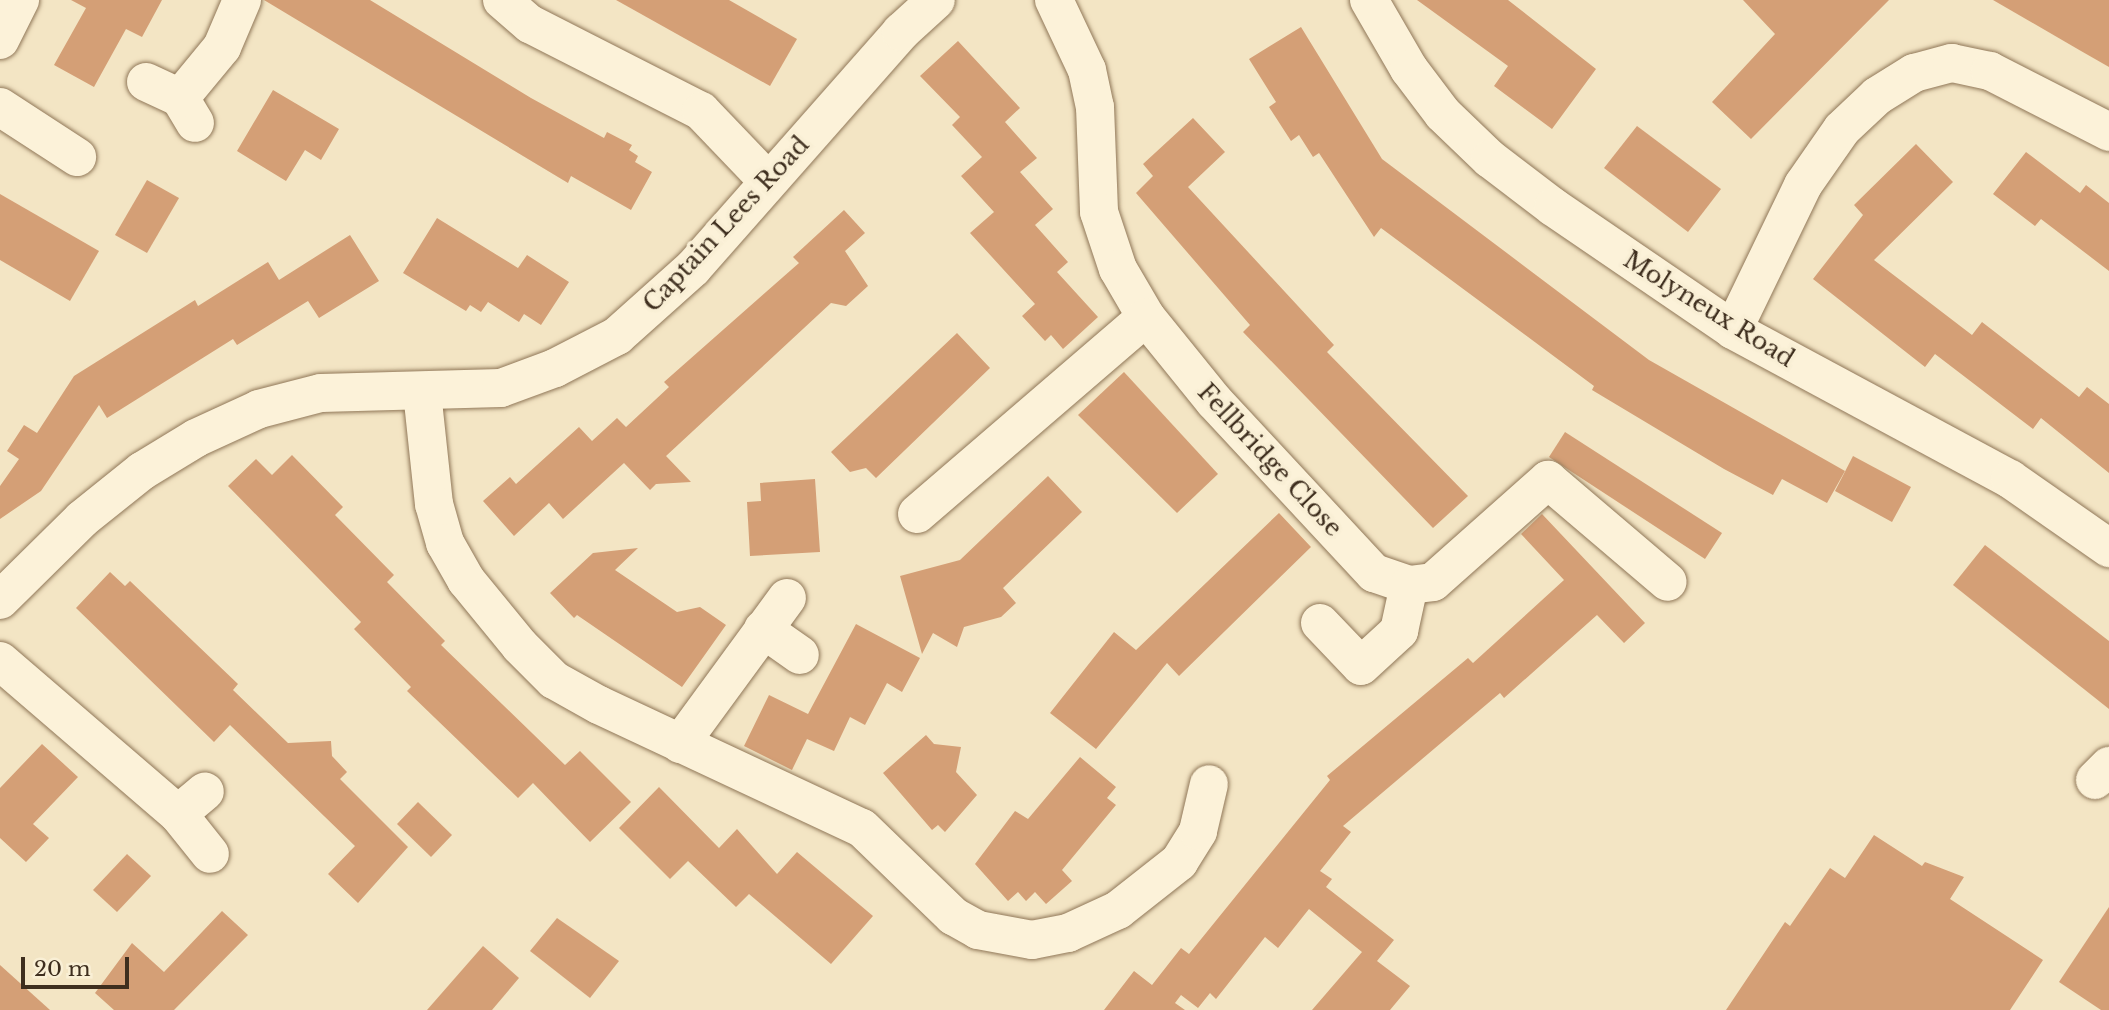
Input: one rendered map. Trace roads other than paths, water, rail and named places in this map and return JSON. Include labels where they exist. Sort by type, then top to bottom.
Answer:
[{"type":"street","points":[[0,40],[20,0]]},
{"type":"street","points":[[146,82],[188,111],[242,0]]},
{"type":"street","points":[[502,0],[530,24],[701,111],[767,180]]},
{"type":"street","name":"Captain Lees Road","points":[[0,600],[82,519],[196,438],[259,409],[321,393],[501,388],[555,368],[617,335],[693,268],[767,180],[936,0]]},
{"type":"street","name":"Fellbridge Close","points":[[1054,0],[1087,70],[1096,107],[1106,242],[1146,317],[1214,401],[1374,573],[1409,586]]},
{"type":"street","name":"Molyneux Road","points":[[1369,0],[1409,69],[1443,114],[1490,159],[1732,330],[2010,480],[2109,548]]},
{"type":"street","points":[[1732,330],[1803,185],[1826,152],[1877,96],[1914,73],[1952,63],[1990,71],[2109,132]]},
{"type":"street","points":[[0,107],[77,157]]},
{"type":"street","points":[[917,514],[1146,317]]},
{"type":"street","points":[[422,392],[434,504],[445,543],[466,579],[554,680],[680,744],[862,828],[953,916],[1003,938],[1068,933],[1142,894],[1179,862],[1198,831],[1209,784]]},
{"type":"street","points":[[1320,623],[1361,666],[1399,631],[1409,586],[1433,582],[1450,571],[1548,480],[1668,582]]},
{"type":"street","points":[[680,744],[787,598]]},
{"type":"street","points":[[763,629],[800,655]]},
{"type":"street","points":[[0,661],[191,802],[210,854]]}]
